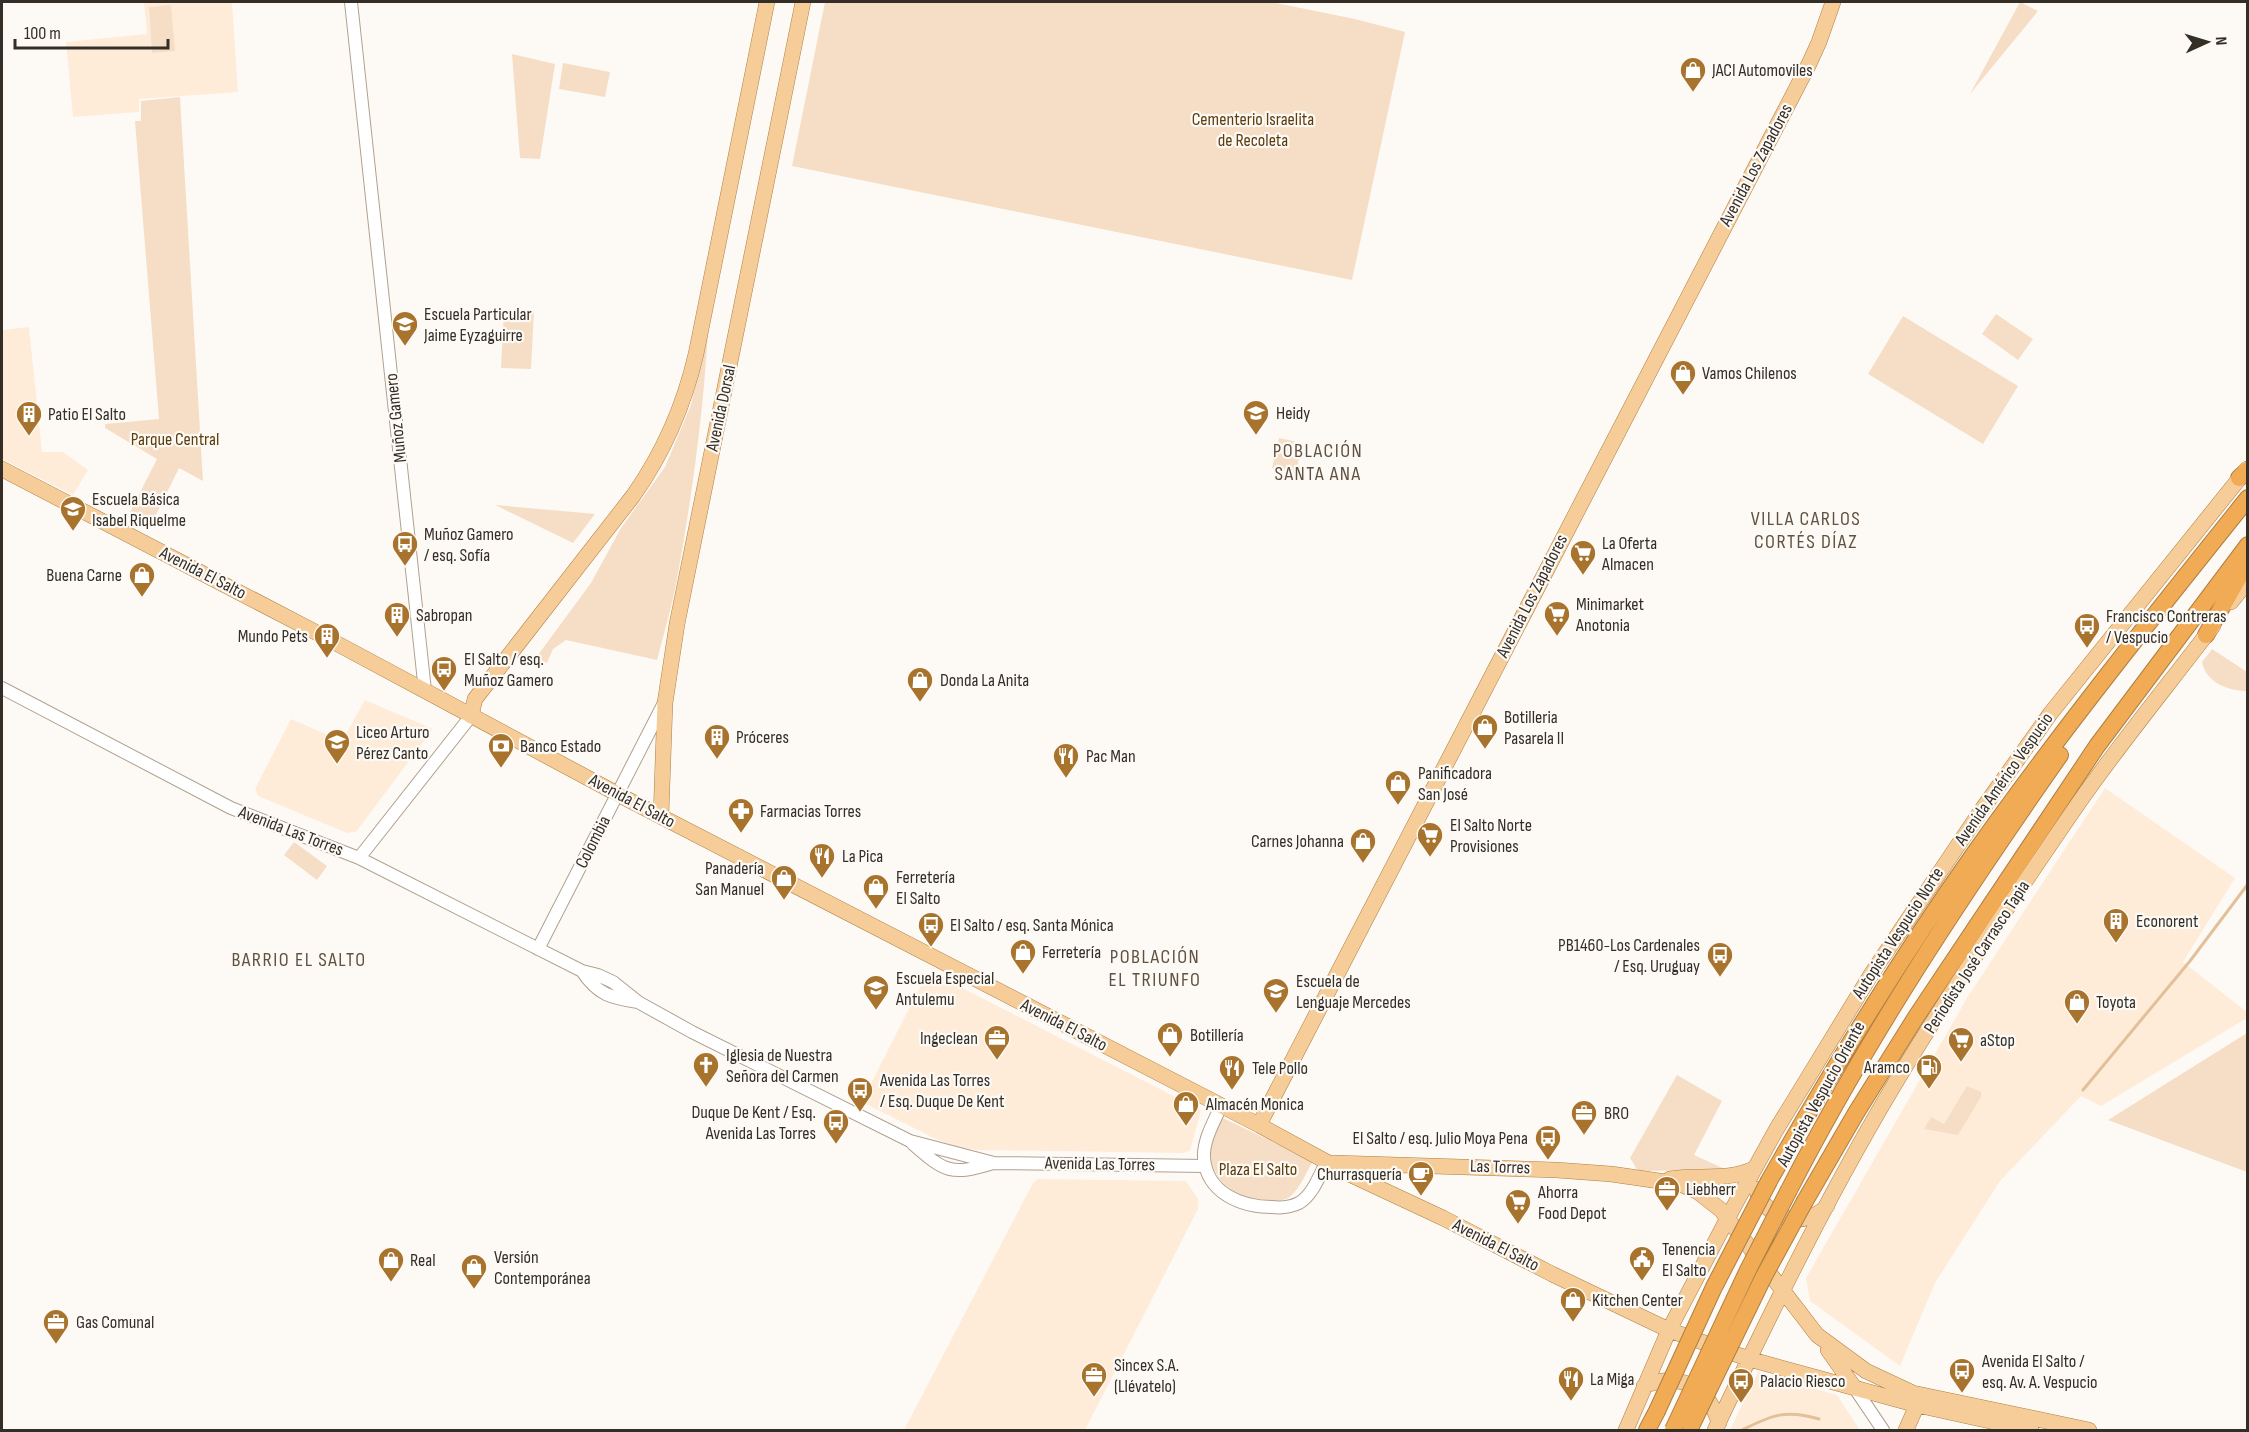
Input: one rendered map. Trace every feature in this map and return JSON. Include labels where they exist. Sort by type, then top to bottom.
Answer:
[{"type":"highway","name":"Autopista Vespucio Norte","points":[[1647,1431],[1714,1287],[1769,1181],[1833,1069],[1938,905],[2013,799],[2247,498]]},
{"type":"highway","points":[[1690,1428],[1759,1285],[1805,1201],[1921,1008],[2090,756],[2247,545]]},
{"type":"highway","points":[[2206,635],[2247,561]]},
{"type":"highway","name":"Autopista Vespucio Oriente","points":[[1673,1431],[1748,1270],[1823,1125],[1882,1024],[1951,916],[2087,715],[2111,673]]},
{"type":"main road","name":"Avenida Dorsal","points":[[471,716],[475,699],[644,480],[660,454],[675,422],[696,354],[767,2]]},
{"type":"main road","name":"Avenida Dorsal","points":[[661,816],[664,703],[690,554],[803,2]]},
{"type":"main road","name":"Avenida Los Zapadores","points":[[1259,1125],[1811,59],[1833,2]]},
{"type":"main road","name":"Avenida El Salto","points":[[2,469],[618,794],[1259,1125],[1349,1174],[1669,1330],[1749,1359],[1917,1405],[2031,1431]]},
{"type":"main road","name":"Avenida Américo Vespucio","points":[[1626,1431],[1669,1330],[1728,1217],[1776,1130],[1872,972],[2050,714],[2245,472]]},
{"type":"main road","name":"Periodista José Carrasco Tapia","points":[[1749,1359],[1828,1204],[1882,1105],[1961,979],[2087,792],[2247,581]]},
{"type":"main road","name":"Las Torres","points":[[1329,1162],[1363,1166],[1510,1167],[1662,1180],[1680,1184],[1698,1192],[1728,1217]]},
{"type":"main road","points":[[1662,1180],[1684,1177],[1727,1177],[1755,1168],[1755,1186],[1759,1198],[1777,1216],[1802,1220],[1814,1216],[1828,1204]]},
{"type":"main road","points":[[1728,1217],[1854,1387]]},
{"type":"main road","points":[[1715,1242],[1730,1236],[1737,1237],[1750,1247]]},
{"type":"main road","points":[[1817,1335],[1866,1371],[1913,1393],[2090,1431]]},
{"type":"main road","points":[[1717,1427],[1749,1359]]},
{"type":"main road","points":[[1644,1386],[1668,1380],[1691,1385],[1710,1401],[1717,1427]]},
{"type":"main road","points":[[1906,1431],[1917,1405]]},
{"type":"street","name":"Muñoz Gamero","points":[[351,2],[425,691]]},
{"type":"street","name":"Avenida Las Torres","points":[[2,688],[231,808],[359,858],[582,971],[614,982],[638,1002],[692,1032],[910,1141],[994,1163],[1205,1166]]},
{"type":"street","name":"Colombia","points":[[538,949],[664,703]]},
{"type":"street","points":[[359,858],[471,716]]},
{"type":"street","points":[[1221,1106],[1206,1142],[1205,1166],[1209,1179],[1225,1194],[1240,1202],[1252,1206],[1274,1208],[1293,1206],[1304,1200],[1329,1162]]},
{"type":"street","name":"Avenida Las Torres","points":[[910,1141],[937,1164],[951,1170],[968,1170],[994,1163]]},
{"type":"street","points":[[1854,1387],[1883,1431]]},
{"type":"shaded area","points":[[144,2],[232,2],[238,92],[139,99],[139,112],[73,117],[66,42],[147,34]]},
{"type":"shaded area","points":[[29,327],[42,452],[63,452],[88,470],[73,495],[2,459],[2,330]]},
{"type":"shaded area","name":"Liceo Arturo Pérez Canto","points":[[365,700],[433,729],[356,832],[347,833],[258,796],[255,789],[291,719],[342,741]]},
{"type":"shaded area","points":[[2105,788],[2235,878],[2183,962],[2247,1012],[2247,1018],[2101,1106],[2081,1096],[2000,1181],[1935,1283],[1900,1366],[1810,1301],[1806,1278],[1967,998]]},
{"type":"shaded area","points":[[935,974],[1201,1110],[1190,1151],[1183,1153],[977,1150],[956,1147],[866,1104],[864,1097],[914,999],[927,975]]},
{"type":"shaded area","points":[[1038,1179],[1186,1181],[1198,1199],[1198,1209],[1085,1430],[904,1430],[1033,1183]]},
{"type":"shaded area","points":[[1758,1372],[1837,1395],[1860,1430],[1730,1430]]},
{"type":"green space","name":"Cementerio Israelita de Recoleta","points":[[825,2],[1271,2],[1405,32],[1352,280],[792,166]]},
{"type":"green space","points":[[2020,2],[2038,11],[1970,94]]},
{"type":"green space","points":[[171,5],[175,51],[152,53],[149,7]]},
{"type":"green space","points":[[512,54],[555,64],[540,159],[520,158]]},
{"type":"green space","points":[[563,63],[610,72],[605,97],[559,89]]},
{"type":"green space","name":"Parque Central","points":[[180,97],[203,481],[179,468],[151,525],[130,512],[157,459],[105,428],[105,424],[159,419],[135,121],[141,121],[141,101]]},
{"type":"green space","points":[[504,310],[534,311],[531,369],[501,368]]},
{"type":"green space","points":[[1996,314],[2033,339],[2018,360],[1982,334]]},
{"type":"green space","points":[[1903,316],[2018,386],[1983,444],[1868,374]]},
{"type":"green space","points":[[708,332],[700,425],[687,517],[675,589],[657,660],[566,640],[553,649],[547,663],[535,659],[591,583],[621,528],[665,467],[691,405]]},
{"type":"green space","points":[[1279,438],[1302,443],[1296,473],[1272,468]]},
{"type":"green space","points":[[495,505],[595,514],[573,543]]},
{"type":"green space","points":[[2212,649],[2247,672],[2247,691],[2226,687],[2208,675],[2202,662]]},
{"type":"green space","points":[[294,842],[327,866],[317,880],[284,855]]},
{"type":"green space","points":[[2247,1033],[2247,1172],[2108,1120]]},
{"type":"green space","points":[[1677,1075],[1722,1101],[1694,1155],[1727,1170],[1638,1171],[1630,1158]]},
{"type":"green space","points":[[1967,1086],[1981,1092],[1981,1097],[1958,1135],[1924,1129],[1931,1117],[1944,1124]]},
{"type":"green space","name":"Plaza El Salto","points":[[1223,1118],[1313,1161],[1291,1196],[1274,1201],[1248,1198],[1235,1192],[1224,1183],[1215,1172],[1210,1146],[1214,1132]]},
{"type":"waterway","points":[[2083,1090],[2190,961],[2248,884]]},
{"type":"waterway","points":[[1742,1430],[1779,1415],[1797,1414],[1819,1419]]},
{"type":"place","name":"JACI Automoviles","points":[[1693,93]]},
{"type":"place","name":"Escuela Particular Jaime Eyzaguirre","points":[[405,347]]},
{"type":"place","name":"Vamos Chilenos","points":[[1683,396]]},
{"type":"place","name":"Heidy","points":[[1256,436]]},
{"type":"place","name":"Patio El Salto","points":[[29,437]]},
{"type":"place","name":"Escuela Básica Isabel Riquelme","points":[[73,532]]},
{"type":"place","name":"Muñoz Gamero / esq. Sofía","points":[[405,567]]},
{"type":"place","name":"La Oferta Almacen","points":[[1583,576]]},
{"type":"place","name":"Buena Carne","points":[[142,598]]},
{"type":"place","name":"Minimarket Anotonia","points":[[1557,637]]},
{"type":"place","name":"Sabropan","points":[[397,638]]},
{"type":"place","name":"Francisco Contreras / Vespucio","points":[[2087,649]]},
{"type":"place","name":"Mundo Pets","points":[[327,659]]},
{"type":"place","name":"El Salto / esq. Muñoz Gamero","points":[[444,692]]},
{"type":"place","name":"Donda La Anita","points":[[920,703]]},
{"type":"place","name":"Botilleria Pasarela II","points":[[1485,750]]},
{"type":"place","name":"Próceres","points":[[717,760]]},
{"type":"place","name":"Liceo Arturo Pérez Canto","points":[[337,765]]},
{"type":"place","name":"Banco Estado","points":[[501,769]]},
{"type":"place","name":"Pac Man","points":[[1066,779]]},
{"type":"place","name":"Panificadora San José","points":[[1398,806]]},
{"type":"place","name":"Farmacias Torres","points":[[741,834]]},
{"type":"place","name":"El Salto Norte Provisiones","points":[[1430,858]]},
{"type":"place","name":"Carnes Johanna","points":[[1363,864]]},
{"type":"place","name":"La Pica","points":[[822,879]]},
{"type":"place","name":"Panadería San Manuel","points":[[784,901]]},
{"type":"place","name":"Ferretería El Salto","points":[[876,910]]},
{"type":"place","name":"Econorent","points":[[2116,944]]},
{"type":"place","name":"El Salto / esq. Santa Mónica","points":[[931,948]]},
{"type":"place","name":"Ferretería","points":[[1023,975]]},
{"type":"place","name":"PB1460-Los Cardenales / Esq. Uruguay","points":[[1720,978]]},
{"type":"place","name":"Escuela Especial Antulemu","points":[[876,1011]]},
{"type":"place","name":"Escuela de Lenguaje Mercedes","points":[[1276,1014]]},
{"type":"place","name":"Toyota","points":[[2077,1025]]},
{"type":"place","name":"Botillería","points":[[1170,1058]]},
{"type":"place","name":"Ingeclean","points":[[997,1061]]},
{"type":"place","name":"aStop","points":[[1961,1063]]},
{"type":"place","name":"Iglesia de Nuestra Señora del Carmen","points":[[706,1088]]},
{"type":"place","name":"Aramco","points":[[1929,1090]]},
{"type":"place","name":"Tele Pollo","points":[[1232,1091]]},
{"type":"place","name":"Avenida Las Torres / Esq. Duque De Kent","points":[[860,1113]]},
{"type":"place","name":"Almacén Monica","points":[[1186,1127]]},
{"type":"place","name":"BRO","points":[[1584,1136]]},
{"type":"place","name":"Duque De Kent / Esq. Avenida Las Torres","points":[[836,1145]]},
{"type":"place","name":"El Salto / esq. Julio Moya Pena","points":[[1548,1161]]},
{"type":"place","name":"Churrasquería","points":[[1421,1197]]},
{"type":"place","name":"Liebherr","points":[[1667,1212]]},
{"type":"place","name":"Ahorra Food Depot","points":[[1518,1225]]},
{"type":"place","name":"Tenencia El Salto","points":[[1642,1282]]},
{"type":"place","name":"Real","points":[[391,1283]]},
{"type":"place","name":"Versión Contemporánea","points":[[474,1290]]},
{"type":"place","name":"Kitchen Center","points":[[1573,1323]]},
{"type":"place","name":"Gas Comunal","points":[[56,1345]]},
{"type":"place","name":"Avenida El Salto / esq. Av. A. Vespucio","points":[[1962,1394]]},
{"type":"place","name":"Sincex S.A. (Llévatelo)","points":[[1094,1398]]},
{"type":"place","name":"La Miga","points":[[1571,1402]]},
{"type":"place","name":"Palacio Riesco","points":[[1741,1404]]},
{"type":"district","name":"POBLACIÓN SANTA ANA","points":[[1318,462]]},
{"type":"district","name":"VILLA CARLOS CORTÉS DÍAZ","points":[[1806,530]]},
{"type":"district","name":"BARRIO EL SALTO","points":[[299,960]]},
{"type":"district","name":"POBLACIÓN EL TRIUNFO","points":[[1155,968]]}]
